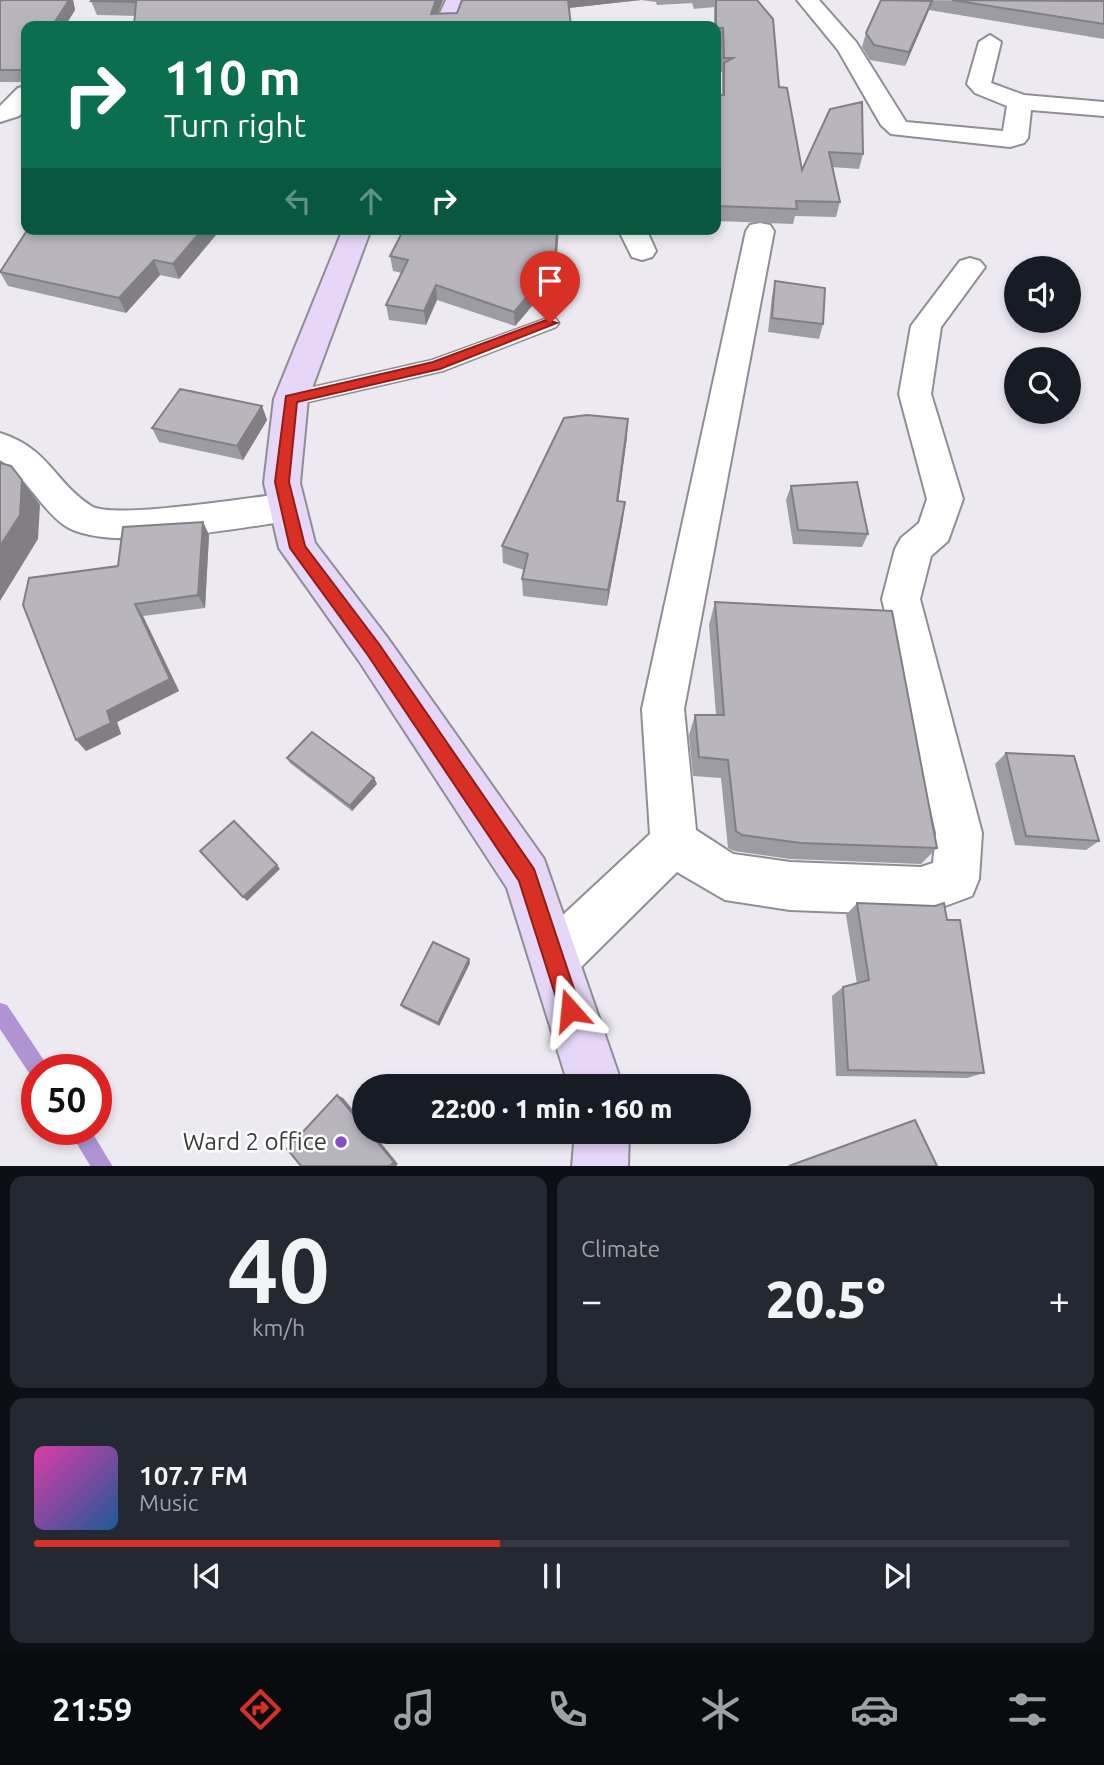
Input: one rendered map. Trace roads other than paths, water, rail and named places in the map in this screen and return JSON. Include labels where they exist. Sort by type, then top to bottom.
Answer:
[{"type":"main road","points":[[447,21],[457,0]]},
{"type":"main road","points":[[356,235],[291,399],[282,482],[298,548],[373,649],[527,876],[592,1074]]},
{"type":"main road","points":[[600,1166],[601,1144]]},
{"type":"street","points":[[808,0],[848,47],[892,125],[901,129],[1010,139],[1014,138],[1020,102]]},
{"type":"street","points":[[990,42],[979,84],[1020,102],[1104,109]]},
{"type":"street","points":[[674,843],[663,709],[760,231]]},
{"type":"street","points":[[674,843],[725,876],[790,886],[921,891],[955,879],[959,833],[901,599],[914,549],[936,531],[945,499],[915,394],[926,326],[970,267]]},
{"type":"street","points":[[0,446],[12,450],[52,487],[71,509],[91,523],[123,523],[288,507]]},
{"type":"street","points":[[554,958],[674,843]]},
{"type":"lane","points":[[291,399],[436,366],[550,323]]},
{"type":"waterway","points":[[0,1012],[28,1054]]},
{"type":"waterway","points":[[89,1145],[102,1166]]},
{"type":"place","name":"Ward 2 office","points":[[341,1142]]}]
